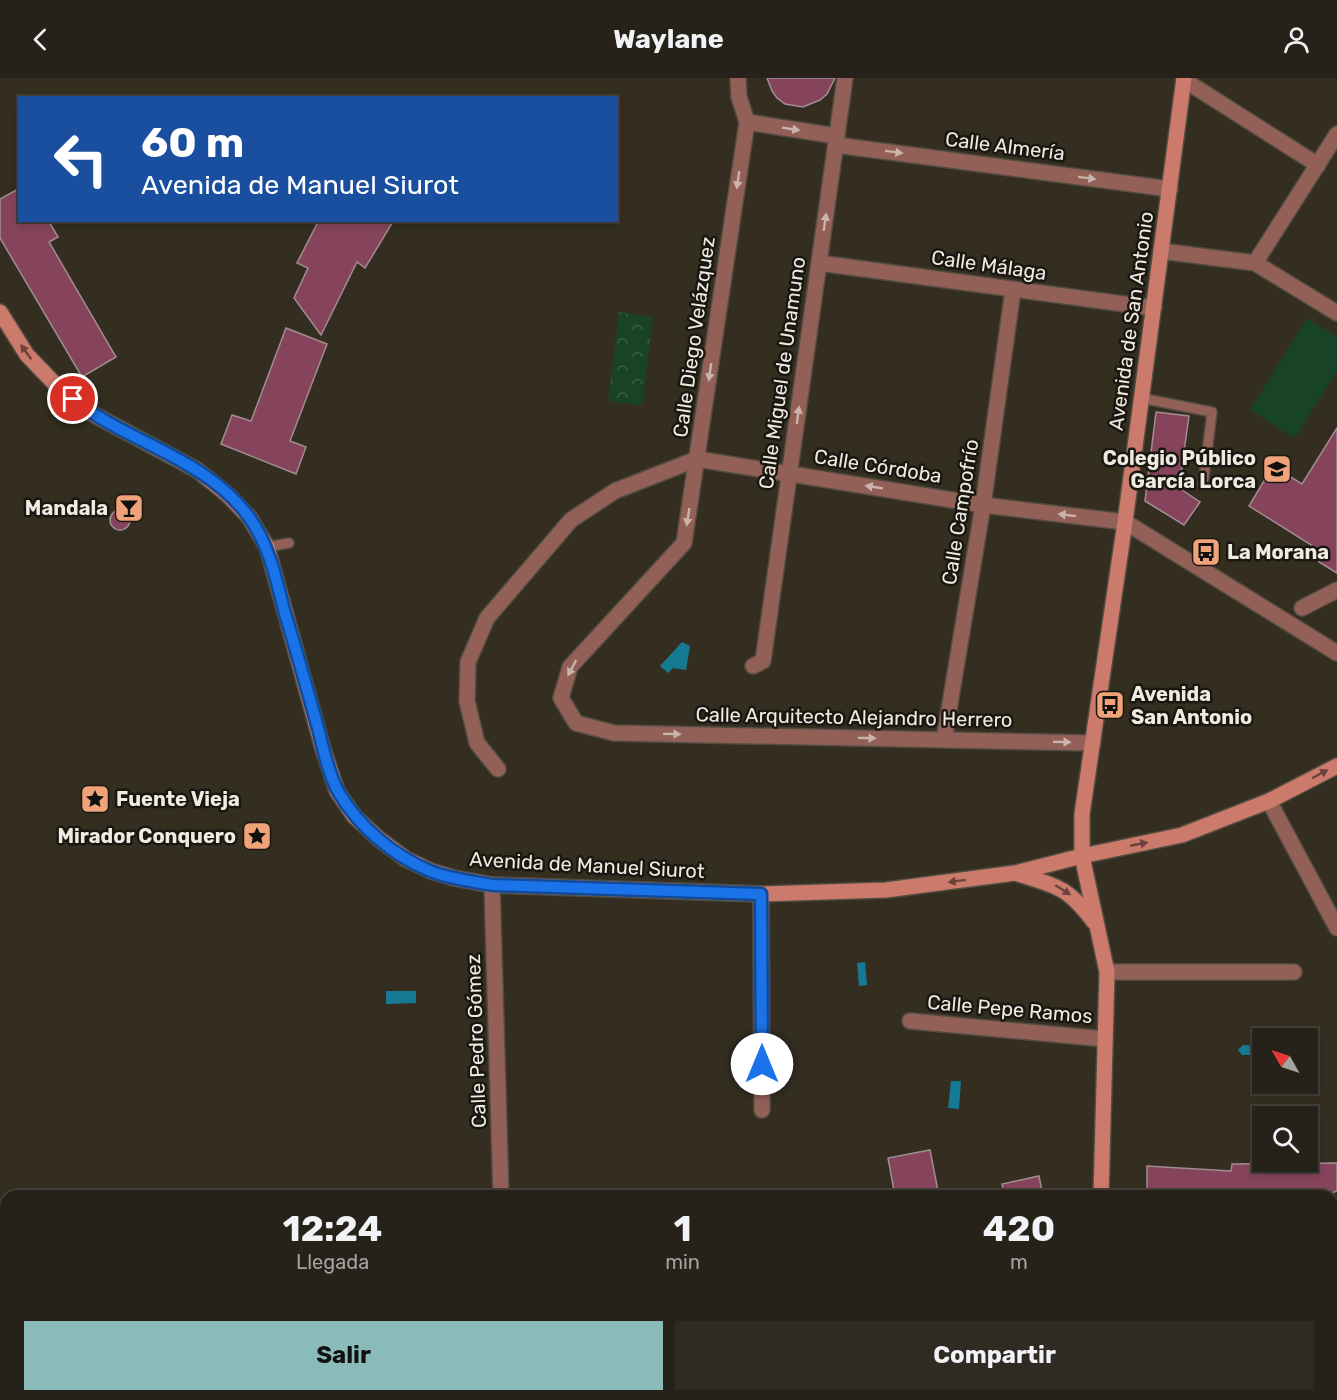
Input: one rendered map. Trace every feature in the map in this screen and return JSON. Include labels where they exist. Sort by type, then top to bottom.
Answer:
[{"type":"street","name":"Calle Diego Velázquez","points":[[498,769],[477,743],[467,701],[468,662],[487,618],[571,520],[615,491],[697,459],[747,122],[739,97],[738,78]]},
{"type":"street","name":"Calle Miguel de Unamuno","points":[[753,666],[763,661],[845,78]]},
{"type":"street","points":[[1184,79],[1318,165]]},
{"type":"street","name":"Avenida de San Antonio","points":[[1082,856],[1082,814],[1125,522],[1184,79]]},
{"type":"street","name":"Calle Almería","points":[[747,122],[836,140],[1170,189]]},
{"type":"street","points":[[1255,263],[1337,134]]},
{"type":"street","points":[[1161,251],[1255,263],[1337,313]]},
{"type":"street","name":"Calle Málaga","points":[[819,264],[1154,308]]},
{"type":"street","name":"Calle Campofrío","points":[[944,740],[983,505],[1013,290]]},
{"type":"street","name":"Avenida de Manuel Siurot","points":[[0,312],[27,355],[56,386],[91,413],[197,470],[228,495],[249,517],[267,547],[323,749],[337,791],[354,816],[406,859],[443,875],[492,885],[761,894],[886,890],[1016,873],[1082,856],[1107,972],[1101,1190]]},
{"type":"street","name":"Calle Córdoba","points":[[697,459],[983,505],[1125,522]]},
{"type":"street","name":"Calle Arquitecto Alejandro Herrero","points":[[697,459],[684,543],[570,667],[561,698],[576,723],[614,733],[1093,743]]},
{"type":"street","points":[[1125,522],[1337,653]]},
{"type":"street","points":[[1302,608],[1337,590]]},
{"type":"street","points":[[1082,856],[1182,835],[1269,801],[1337,766]]},
{"type":"street","points":[[1269,801],[1337,928]]},
{"type":"street","name":"Avenida de Manuel Siurot","points":[[1016,873],[1059,886],[1078,900],[1098,926]]},
{"type":"street","name":"Calle Pedro Gómez","points":[[492,885],[501,1190]]},
{"type":"street","points":[[761,894],[762,1110]]},
{"type":"street","points":[[1107,972],[1294,972]]},
{"type":"street","name":"Calle Pepe Ramos","points":[[910,1021],[1105,1038]]},
{"type":"lane","points":[[1142,398],[1212,412],[1203,485]]},
{"type":"lane","points":[[267,547],[289,543]]},
{"type":"green space","points":[[619,312],[653,317],[642,405],[608,401]]},
{"type":"green space","points":[[1307,318],[1337,337],[1337,371],[1295,438],[1250,410]]},
{"type":"water","points":[[682,642],[690,646],[686,670],[673,668],[668,673],[660,666]]},
{"type":"water","points":[[865,962],[867,985],[859,986],[857,963]]},
{"type":"water","points":[[386,991],[416,991],[416,1003],[386,1004]]},
{"type":"water","points":[[1243,1045],[1252,1045],[1252,1055],[1242,1055],[1238,1050]]},
{"type":"water","points":[[951,1081],[961,1081],[959,1109],[948,1108]]},
{"type":"building","points":[[767,78],[835,78],[827,94],[820,100],[803,107],[785,104],[777,98]]},
{"type":"building","points":[[18,189],[18,222],[49,222],[58,237],[49,242],[116,357],[82,377],[0,238],[0,199]]},
{"type":"building","points":[[318,222],[393,222],[365,268],[357,262],[321,335],[294,298],[308,268],[297,263]]},
{"type":"building","points":[[286,328],[327,344],[290,441],[306,447],[296,474],[221,444],[232,415],[251,421]]},
{"type":"building","points":[[1156,412],[1189,416],[1179,488],[1200,502],[1184,525],[1145,501]]},
{"type":"building","points":[[1337,428],[1337,573],[1319,562],[1324,553],[1249,506],[1273,466],[1302,484]]},
{"type":"building","points":[[120,510],[127,513],[130,520],[127,527],[120,530],[113,527],[110,520],[113,513]]},
{"type":"building","points":[[930,1150],[938,1190],[894,1190],[888,1158]]},
{"type":"building","points":[[1318,1163],[1337,1163],[1337,1190],[1147,1190],[1147,1166],[1231,1171],[1232,1164],[1252,1164],[1252,1172],[1318,1172]]},
{"type":"building","points":[[1039,1176],[1042,1190],[1003,1190],[1002,1184]]},
{"type":"place","name":"Colegio Público García Lorca","points":[[1277,469]]},
{"type":"place","name":"Mandala","points":[[129,508]]},
{"type":"place","name":"La Morana","points":[[1206,552]]},
{"type":"place","name":"Avenida San Antonio","points":[[1110,705]]},
{"type":"place","name":"Fuente Vieja","points":[[95,799]]},
{"type":"place","name":"Mirador Conquero","points":[[257,836]]},
{"type":"route","points":[[73,399],[91,413],[197,470],[228,495],[249,517],[267,547],[323,749],[337,791],[354,816],[406,859],[431,871],[454,878],[492,885],[761,894],[762,1064]]}]
